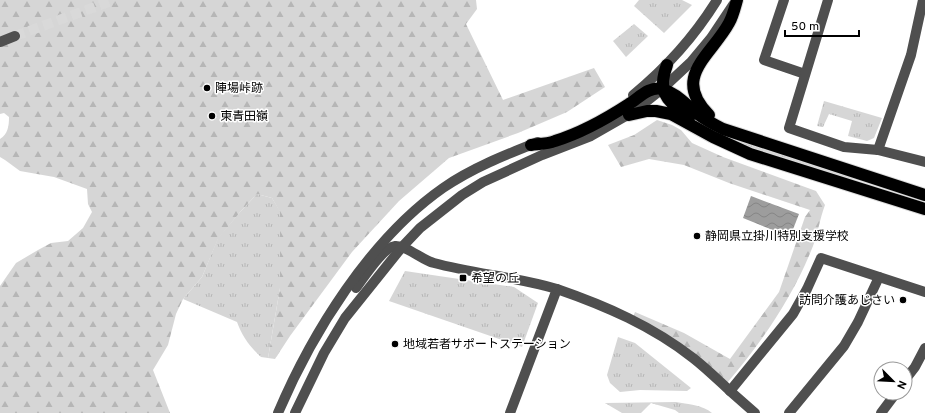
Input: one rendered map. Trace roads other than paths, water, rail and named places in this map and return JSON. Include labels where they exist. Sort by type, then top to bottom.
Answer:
[{"type":"highway","points":[[736,0],[729,23],[699,64],[694,75],[692,86],[694,96],[700,106],[710,116],[752,139]]},
{"type":"highway","points":[[667,65],[663,76],[662,89],[670,101],[703,131]]},
{"type":"highway","points":[[531,145],[554,142],[574,134],[631,104],[648,91],[655,88],[662,89],[677,96],[710,123],[723,129],[925,195]]},
{"type":"highway","points":[[629,115],[647,111],[671,114],[713,137],[750,154],[925,209]]},
{"type":"street","points":[[278,413],[290,384],[311,346],[342,296],[364,266],[404,220],[443,188],[468,173],[493,160],[573,129],[615,107],[637,92],[667,65],[691,37],[717,0]]},
{"type":"street","points":[[295,413],[324,353],[345,318],[402,247],[420,228],[462,195],[483,182],[529,161],[591,136],[629,115],[662,89],[690,62],[711,38],[736,0]]},
{"type":"street","points":[[784,0],[764,60],[805,74]]},
{"type":"street","points":[[828,0],[789,128],[844,147],[878,150],[925,162]]},
{"type":"street","points":[[878,150],[911,55],[923,0]]},
{"type":"street","points":[[0,42],[15,36]]},
{"type":"street","points":[[402,247],[399,241],[399,235],[404,220]]},
{"type":"street","points":[[323,326],[352,293],[381,256],[389,248],[395,246],[402,247],[431,262],[463,270],[532,281],[588,300],[624,315],[662,336],[694,358],[755,413]]},
{"type":"street","points":[[730,391],[774,340],[793,314],[808,289],[822,258],[925,292]]},
{"type":"street","points":[[789,413],[844,346],[858,322],[880,277]]},
{"type":"street","points":[[510,413],[557,289]]},
{"type":"street","points":[[913,369],[925,348]]},
{"type":"street","points":[[880,413],[890,401]]},
{"type":"water","points":[[751,196],[799,214],[790,237],[743,218]]},
{"type":"tunnel","points":[[15,36],[114,0]]},
{"type":"place","name":"陣場峠跡","points":[[207,88]]},
{"type":"place","name":"東青田嶺","points":[[212,116]]},
{"type":"place","name":"静岡県立掛川特別支援学校","points":[[697,236]]},
{"type":"place","name":"希望の丘","points":[[463,278]]},
{"type":"place","name":"訪問介護あじさい","points":[[903,300]]},
{"type":"place","name":"地域若者サポートステーション","points":[[395,344]]}]
